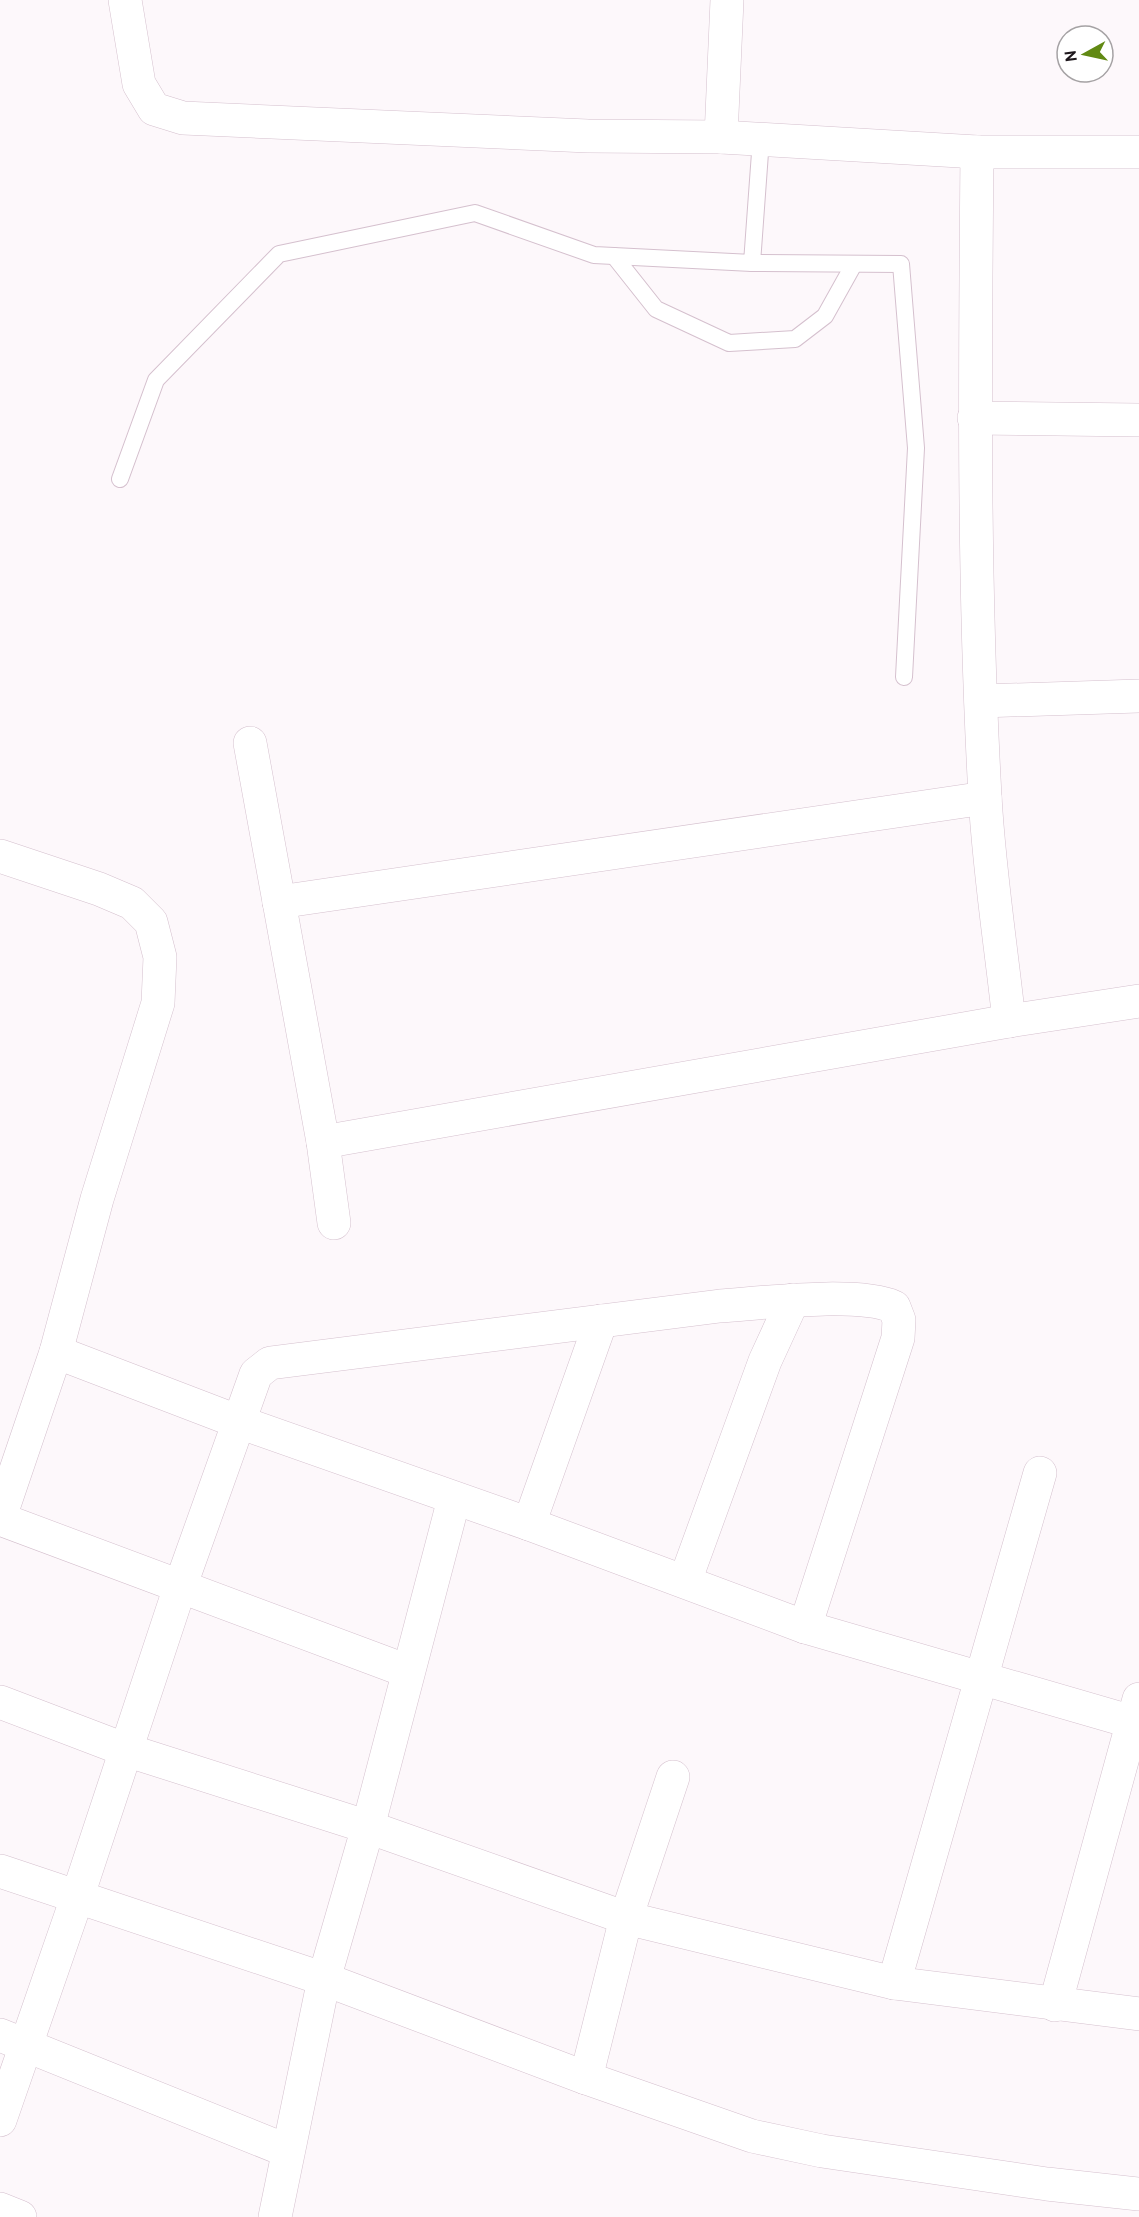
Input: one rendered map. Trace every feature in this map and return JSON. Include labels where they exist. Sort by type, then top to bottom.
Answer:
[{"type":"street","points":[[125,0],[139,84],[154,110],[183,118],[588,136],[721,137],[977,152],[1139,152]]},
{"type":"street","points":[[721,137],[727,0]]},
{"type":"street","points":[[977,152],[974,418],[981,701],[985,798],[1008,1021]]},
{"type":"street","points":[[974,418],[1139,420]]},
{"type":"street","points":[[981,701],[1139,696]]},
{"type":"street","points":[[250,743],[323,1142],[334,1223]]},
{"type":"street","points":[[279,902],[985,798]]},
{"type":"street","points":[[0,856],[99,889],[132,903],[151,922],[160,957],[158,1004],[98,1199],[56,1352],[0,1518],[407,1671]]},
{"type":"street","points":[[323,1142],[1008,1021],[1139,1001]]},
{"type":"street","points":[[685,1581],[765,1361],[794,1300]]},
{"type":"street","points":[[0,2120],[13,2039],[77,1898],[180,1587],[256,1374],[270,1363],[720,1305],[794,1300],[879,1300],[894,1307],[899,1320],[898,1338],[805,1627]]},
{"type":"street","points":[[529,1524],[601,1321]]},
{"type":"street","points":[[56,1352],[239,1422],[529,1524],[805,1627],[982,1680],[1137,1715],[1055,2005]]},
{"type":"street","points":[[894,1983],[1040,1473]]},
{"type":"street","points":[[275,2217],[324,1979],[368,1827],[454,1498]]},
{"type":"street","points":[[0,1702],[126,1750],[368,1827],[626,1918],[894,1983],[1139,2014]]},
{"type":"street","points":[[586,2078],[626,1918],[673,1777]]},
{"type":"street","points":[[0,1871],[324,1979],[586,2078],[752,2136],[810,2149],[1047,2184],[1139,2194]]},
{"type":"street","points":[[13,2039],[288,2151]]},
{"type":"street","points":[[0,2209],[20,2217]]},
{"type":"lane","points":[[752,263],[761,139]]},
{"type":"lane","points":[[120,479],[156,380],[279,254],[474,213],[594,255],[752,263],[901,264],[916,448],[904,677]]},
{"type":"lane","points":[[614,256],[656,309],[729,343],[795,339],[825,316],[854,264]]}]
